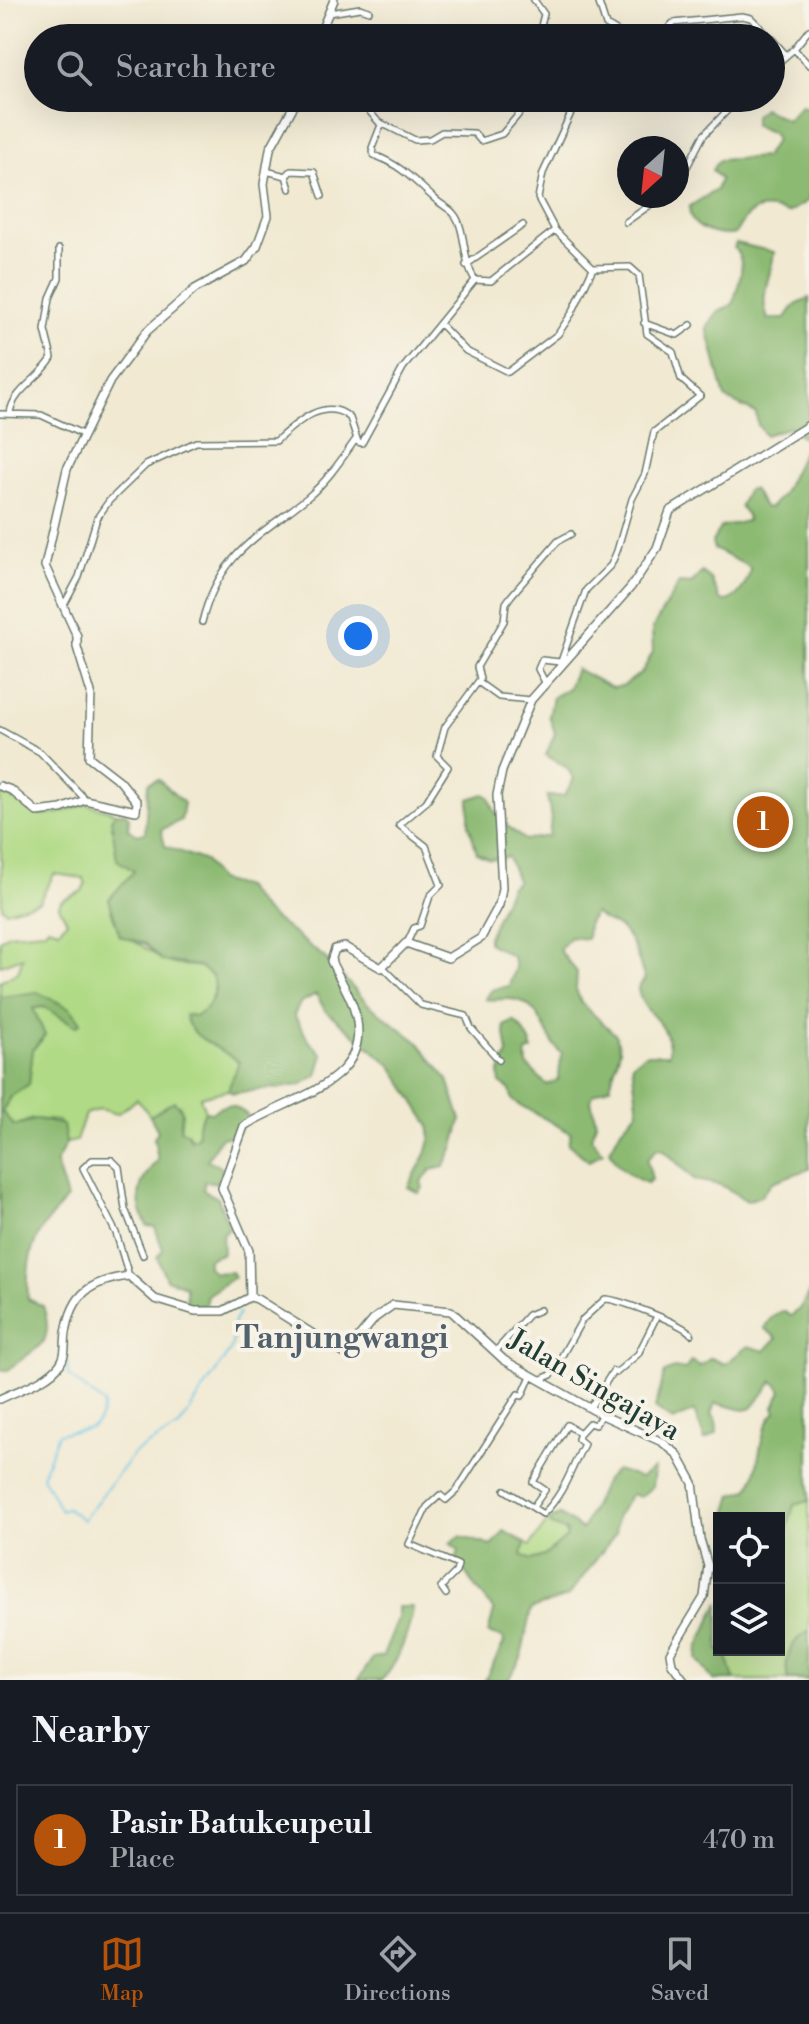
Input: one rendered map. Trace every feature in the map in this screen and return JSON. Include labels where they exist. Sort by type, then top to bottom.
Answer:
[{"type":"street","points":[[324,24],[334,0]]},
{"type":"street","points":[[534,0],[544,14],[542,24]]},
{"type":"street","points":[[598,0],[606,24]]},
{"type":"street","points":[[329,13],[360,8],[369,11]]},
{"type":"street","points":[[672,24],[742,16],[751,18],[757,24]]},
{"type":"street","points":[[786,55],[809,30]]},
{"type":"street","points":[[794,49],[809,65]]},
{"type":"street","points":[[0,730],[40,752],[85,800],[130,812],[138,807],[120,781],[89,757],[92,701],[77,647],[77,636],[48,575],[45,557],[62,485],[82,434],[121,365],[158,318],[195,289],[240,265],[251,255],[268,216],[266,171],[276,134],[289,112]]},
{"type":"street","points":[[371,112],[380,122],[415,140],[459,131],[474,133],[481,141],[502,134],[519,114]]},
{"type":"street","points":[[559,665],[586,590],[611,565],[617,551],[632,499],[645,474],[654,432],[700,398],[681,379],[673,352],[650,338],[643,323],[637,271],[627,267],[593,268],[555,230],[540,204],[538,192],[553,149],[571,112]]},
{"type":"street","points":[[689,163],[703,136],[726,112]]},
{"type":"street","points":[[380,122],[382,128],[372,152],[407,171],[434,198],[452,210],[461,230],[466,265],[475,280]]},
{"type":"street","points":[[266,171],[286,176]]},
{"type":"street","points":[[286,176],[291,171],[314,172],[322,196]]},
{"type":"street","points":[[286,176],[290,189]]},
{"type":"street","points":[[626,222],[646,208]]},
{"type":"street","points":[[466,265],[523,225]]},
{"type":"street","points":[[475,280],[491,281],[555,230]]},
{"type":"street","points":[[10,413],[14,400],[42,374],[52,358],[45,330],[50,298],[59,278],[59,249]]},
{"type":"street","points":[[441,325],[466,351],[511,371],[558,334],[593,268]]},
{"type":"street","points":[[64,605],[78,579],[94,525],[104,507],[137,473],[162,456],[201,441],[276,441],[303,417],[338,411],[350,418],[360,443],[364,441],[403,368],[475,280]]},
{"type":"street","points":[[643,323],[677,335],[691,325]]},
{"type":"street","points":[[0,414],[41,415],[82,434]]},
{"type":"street","points":[[407,943],[448,958],[481,938],[499,905],[502,888],[497,795],[502,771],[531,700],[559,665],[581,647],[607,609],[631,587],[657,548],[670,511],[809,425]]},
{"type":"street","points":[[202,622],[210,592],[230,561],[329,477],[357,438]]},
{"type":"street","points":[[383,967],[407,943],[414,928],[420,926],[430,896],[441,885],[426,846],[399,825],[426,802],[448,767],[437,756],[442,733],[481,676],[477,667],[504,621],[506,603],[541,558],[558,541],[571,534]]},
{"type":"street","points":[[545,682],[538,669],[542,660],[559,665]]},
{"type":"street","points":[[478,682],[499,697],[531,700]]},
{"type":"street","points":[[0,786],[11,790],[37,812],[61,809],[85,800]]},
{"type":"street","points":[[143,1255],[125,1209],[119,1167],[102,1157],[92,1160],[83,1168],[116,1233],[129,1276],[155,1299],[195,1311],[223,1311],[250,1297],[249,1251],[224,1197],[223,1183],[244,1126],[337,1077],[349,1063],[358,1025],[352,1003],[331,961],[335,949],[345,947],[383,967],[421,1005],[466,1016],[471,1028],[499,1060]]},
{"type":"street","points":[[0,1399],[57,1367],[65,1353],[69,1323],[84,1289],[129,1276]]},
{"type":"street","name":"Jalan Singajaya","points":[[250,1297],[268,1303],[345,1354],[375,1318],[400,1303],[451,1311],[494,1353],[602,1415],[670,1447],[693,1483],[700,1539],[708,1566],[701,1602],[671,1650],[670,1660],[684,1680]]},
{"type":"street","points":[[446,1594],[441,1587],[456,1572],[458,1565],[409,1544],[427,1507],[440,1495],[446,1500],[457,1490],[518,1394],[522,1396],[535,1378],[551,1375],[582,1320],[605,1299],[687,1327],[691,1334]]},
{"type":"street","points":[[494,1353],[528,1315],[540,1310]]},
{"type":"street","points":[[590,1408],[613,1371],[616,1373],[638,1354],[657,1316]]},
{"type":"street","points":[[505,1490],[543,1514],[557,1501],[584,1444],[578,1439],[580,1433],[589,1423],[595,1425],[602,1415]]},
{"type":"street","points":[[533,1507],[545,1490],[533,1482],[567,1425],[580,1433]]},
{"type":"green space","points":[[801,105],[809,108],[809,200],[788,213],[756,210],[745,218],[735,234],[712,233],[698,226],[690,214],[690,206],[716,190],[720,179],[712,170],[719,160],[765,157],[776,139],[772,133],[754,125],[754,116],[758,112],[771,112],[787,120]]},
{"type":"green space","points":[[736,243],[774,252],[764,302],[768,319],[785,319],[794,306],[809,298],[809,1169],[772,1182],[761,1196],[747,1201],[721,1185],[695,1180],[663,1149],[657,1148],[647,1160],[652,1179],[647,1183],[635,1178],[613,1156],[610,1150],[621,1129],[638,1111],[632,1064],[645,1054],[669,1054],[661,1025],[640,998],[638,988],[645,979],[631,941],[619,927],[595,913],[588,922],[587,939],[570,937],[559,950],[577,972],[576,989],[581,1003],[616,1035],[620,1050],[610,1086],[593,1094],[591,1100],[596,1123],[591,1138],[603,1152],[589,1161],[568,1144],[571,1133],[513,1101],[510,1090],[500,1083],[499,1074],[508,1054],[504,1026],[514,1021],[523,1030],[532,1050],[526,1053],[527,1065],[547,1085],[558,1080],[562,1054],[533,1009],[526,1004],[513,999],[485,999],[492,990],[509,986],[515,968],[513,957],[488,943],[488,937],[510,887],[517,881],[508,857],[489,859],[477,853],[469,824],[469,799],[484,794],[489,797],[502,821],[525,840],[549,836],[551,818],[547,796],[564,796],[574,779],[567,768],[546,755],[555,733],[549,716],[553,697],[568,688],[576,669],[612,688],[623,686],[642,672],[653,652],[652,629],[679,583],[691,584],[702,572],[711,579],[720,600],[726,601],[739,593],[747,579],[751,569],[714,549],[712,542],[721,527],[747,521],[747,515],[740,506],[747,490],[753,489],[764,507],[770,508],[782,495],[808,442],[790,427],[765,435],[758,425],[756,413],[725,398],[707,328],[717,313],[733,304],[741,268],[734,248]]},
{"type":"green space","points":[[158,779],[184,803],[181,820],[161,830],[165,846],[205,861],[218,880],[244,887],[263,910],[324,957],[368,1004],[418,1042],[448,1080],[461,1120],[454,1147],[444,1167],[431,1170],[421,1182],[423,1188],[419,1193],[408,1187],[426,1154],[431,1137],[429,1125],[392,1066],[325,1010],[316,994],[300,1003],[294,1015],[309,1041],[323,1054],[317,1075],[301,1085],[233,1093],[228,1090],[239,1062],[193,1031],[185,1015],[196,1016],[206,1009],[214,994],[212,976],[198,966],[162,961],[145,944],[120,936],[109,899],[134,871],[117,860],[111,819],[116,813],[125,813],[129,817],[128,829],[137,835],[145,833],[148,783]]},
{"type":"green space","points":[[4,793],[37,815],[55,814],[87,804],[116,813],[111,820],[129,866],[134,870],[111,910],[120,936],[136,942],[169,963],[204,968],[216,981],[209,1007],[196,1017],[191,1015],[211,1045],[225,1050],[239,1062],[228,1090],[200,1097],[205,1111],[196,1140],[180,1131],[182,1112],[179,1104],[150,1116],[137,1099],[117,1114],[100,1109],[85,1114],[76,1141],[66,1143],[58,1121],[32,1119],[14,1126],[2,1112],[10,1097],[29,1084],[33,1049],[42,1040],[33,1008],[44,1007],[76,1025],[70,1008],[0,997],[0,981],[18,972],[23,957],[0,965],[0,940],[8,934],[45,931],[48,927],[59,930],[67,921],[59,906],[61,901],[82,891],[86,883],[83,878],[54,874],[39,902],[6,911],[2,907],[0,794]]},
{"type":"green space","points":[[37,992],[70,1008],[81,1022],[76,1026],[44,1007],[33,1008],[45,1035],[33,1049],[29,1084],[10,1097],[2,1112],[14,1126],[37,1119],[63,1125],[66,1143],[56,1163],[67,1199],[40,1233],[28,1268],[28,1299],[43,1306],[47,1320],[45,1338],[9,1370],[0,1370],[0,997]]},
{"type":"green space","points":[[174,1101],[182,1111],[180,1130],[187,1132],[191,1140],[198,1136],[198,1125],[205,1111],[231,1106],[249,1117],[234,1136],[221,1137],[207,1160],[223,1168],[218,1183],[205,1181],[203,1190],[218,1198],[229,1228],[222,1235],[223,1253],[208,1259],[208,1267],[215,1273],[231,1272],[234,1277],[207,1295],[205,1306],[186,1305],[186,1286],[166,1279],[157,1257],[163,1250],[155,1227],[147,1226],[140,1208],[142,1183],[158,1160],[154,1138],[158,1131],[150,1116]]},
{"type":"green space","points":[[809,1292],[809,1501],[794,1505],[785,1537],[785,1512],[728,1512],[733,1495],[748,1490],[753,1481],[765,1429],[776,1412],[774,1407],[782,1391],[773,1381],[752,1408],[744,1410],[715,1403],[711,1414],[716,1419],[717,1433],[705,1440],[694,1411],[673,1421],[655,1408],[665,1372],[674,1368],[685,1370],[691,1361],[700,1366],[711,1358],[725,1364],[748,1346],[765,1351],[777,1338],[764,1328],[771,1318],[783,1311],[791,1316],[800,1309]]},
{"type":"green space","points":[[654,1468],[652,1487],[640,1497],[631,1494],[617,1516],[615,1534],[568,1597],[531,1609],[521,1658],[508,1680],[485,1680],[504,1643],[503,1638],[488,1633],[494,1611],[456,1560],[459,1551],[450,1543],[460,1536],[492,1546],[504,1531],[525,1543],[522,1555],[531,1560],[544,1556],[567,1537],[567,1531],[551,1525],[550,1519],[560,1515],[582,1530],[605,1481],[616,1470],[640,1478]]},
{"type":"green space","points":[[798,1501],[809,1501],[809,1631],[797,1641],[787,1658],[788,1680],[734,1680],[727,1656],[785,1656],[785,1525]]},
{"type":"green space","points":[[548,1521],[562,1527],[567,1537],[545,1556],[531,1560],[521,1554],[525,1543],[530,1546]]},
{"type":"green space","points":[[398,1607],[413,1607],[406,1636],[392,1667],[381,1680],[358,1680],[373,1658],[383,1656],[398,1618]]},
{"type":"green space","points":[[713,1615],[713,1656],[727,1656],[734,1680],[713,1680],[697,1659],[698,1648]]},
{"type":"green space","points":[[809,1631],[809,1680],[788,1680],[790,1652],[797,1640]]},
{"type":"waterway","points":[[67,1360],[68,1375],[104,1404],[98,1422],[93,1426],[58,1434],[42,1476],[61,1511],[67,1508],[83,1520],[134,1453],[179,1427],[232,1347],[234,1321],[239,1314]]},
{"type":"place","name":"Pasir Batukeupeul","points":[[763,822]]},
{"type":"district","name":"Tanjungwangi","points":[[342,1337]]}]
